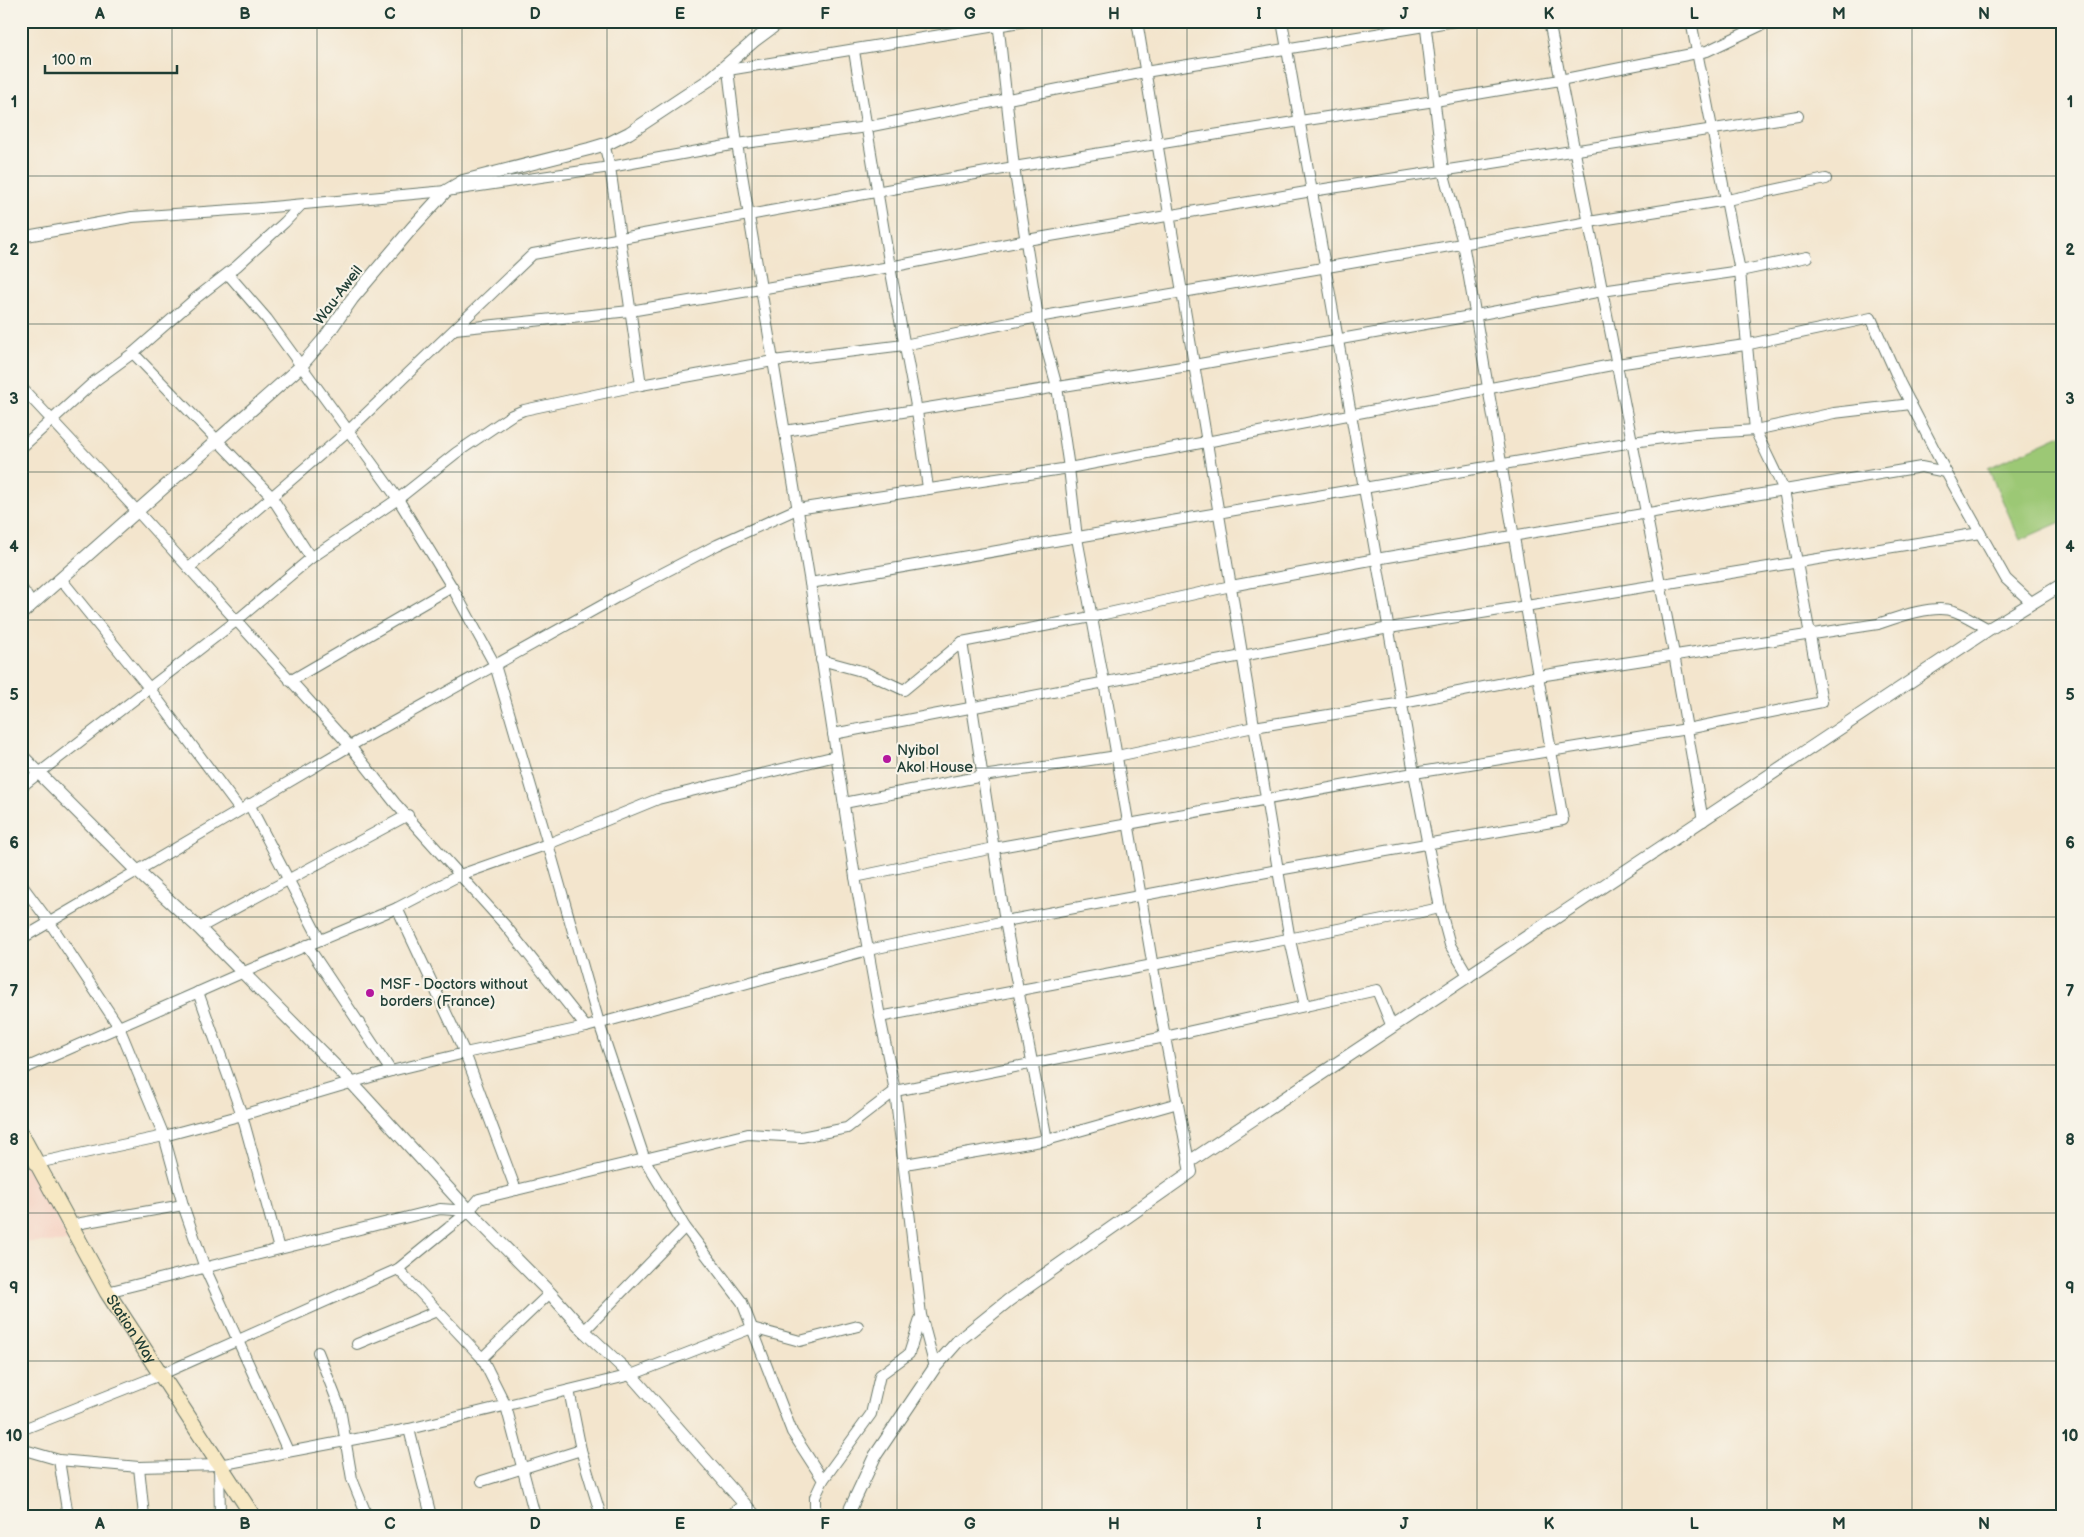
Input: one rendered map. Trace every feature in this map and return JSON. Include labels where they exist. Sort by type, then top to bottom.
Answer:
[{"type":"main road","name":"Station Way","points":[[21,1134],[107,1292],[253,1516]]},
{"type":"street","name":"Wau-Aweil","points":[[21,614],[300,367],[324,340],[352,299],[446,191],[463,181],[604,144],[629,133],[725,71],[754,41],[781,21]]},
{"type":"street","points":[[934,1367],[922,1315],[895,1091],[855,877],[810,583],[725,71],[854,51],[998,24],[1026,21]]},
{"type":"street","points":[[1137,21],[1205,442],[1290,940],[1305,1006]]},
{"type":"street","points":[[1282,21],[1376,559],[1404,703],[1414,773],[1440,908],[1450,945],[1469,977]]},
{"type":"street","points":[[21,237],[132,217],[301,205],[446,191],[610,167],[737,144],[866,127],[1145,72],[1288,50],[1426,24],[1455,21]]},
{"type":"street","points":[[1549,21],[1674,654],[1703,821]]},
{"type":"street","points":[[855,877],[994,848],[1414,773],[1687,729],[1822,702],[1784,490],[1755,430],[1740,271],[1691,21]]},
{"type":"street","points":[[189,568],[349,430],[533,254],[1014,167],[1560,80],[1707,52],[1770,21]]},
{"type":"street","points":[[847,1516],[875,1456],[934,1367],[958,1341],[1009,1300],[1191,1172],[1165,1037],[1130,824],[1076,538],[1069,468],[1057,387],[1038,317],[1014,167],[998,24]]},
{"type":"street","points":[[37,1163],[164,1136],[391,1071],[586,1027],[868,950],[1005,920],[1563,820],[1464,243],[1443,171],[1426,24]]},
{"type":"street","points":[[854,51],[890,267],[917,411],[928,488]]},
{"type":"street","points":[[455,329],[630,311],[890,267],[1027,240],[1312,191],[1574,149],[1798,116]]},
{"type":"street","points":[[604,144],[610,167],[641,385]]},
{"type":"street","points":[[21,787],[150,689],[236,621],[311,558],[398,499],[456,453],[512,414],[536,407],[641,385],[774,361],[904,345],[1038,317],[1464,243],[1726,200],[1826,179]]},
{"type":"street","points":[[21,448],[96,380],[133,353],[228,274],[301,205]]},
{"type":"street","points":[[785,431],[1194,365],[1476,316],[1602,291],[1740,271],[1807,257]]},
{"type":"street","points":[[228,274],[261,312],[398,499],[452,587],[495,665],[598,1023],[645,1160],[685,1227],[742,1302],[792,1432],[823,1480]]},
{"type":"street","points":[[21,939],[350,746],[619,596],[717,545],[797,509],[1069,468],[1617,364],[1746,345],[1871,318],[1911,404],[1980,533],[2006,579],[2031,602]]},
{"type":"street","points":[[133,353],[271,496],[311,558]]},
{"type":"street","points":[[21,387],[138,512],[350,746],[395,803],[506,925],[586,1027]]},
{"type":"street","points":[[810,583],[1632,442],[1695,434],[1755,430],[1834,413],[1911,404]]},
{"type":"street","points":[[822,660],[865,672],[904,690],[962,642],[1091,617],[1231,586],[1376,559],[1921,467],[1946,472]]},
{"type":"street","points":[[833,734],[1389,628],[1980,533]]},
{"type":"street","points":[[61,580],[244,807],[289,879],[320,940]]},
{"type":"street","points":[[1189,1162],[2031,602],[2063,584]]},
{"type":"street","points":[[21,586],[32,604]]},
{"type":"street","points":[[290,681],[452,587]]},
{"type":"street","points":[[844,802],[983,776],[1117,756],[1254,727],[1404,703],[1539,676],[1878,624],[1905,615],[1936,610],[1954,611],[1989,630]]},
{"type":"street","points":[[962,642],[1005,920],[1047,1140]]},
{"type":"street","points":[[21,755],[137,871],[244,972],[351,1082],[470,1211],[550,1292],[584,1331],[631,1375],[754,1516]]},
{"type":"street","points":[[21,1070],[244,972],[397,908],[460,875],[548,844],[658,799],[836,756]]},
{"type":"street","points":[[199,928],[408,816]]},
{"type":"street","points":[[21,884],[50,923],[119,1027],[164,1136],[183,1205],[205,1268],[288,1451]]},
{"type":"street","points":[[397,908],[465,1053],[516,1190]]},
{"type":"street","points":[[880,1017],[1154,964],[1290,940],[1440,908]]},
{"type":"street","points":[[307,945],[391,1071]]},
{"type":"street","points":[[21,1430],[160,1375],[398,1268],[470,1211],[479,1199],[748,1134],[801,1137],[847,1128],[895,1091],[1165,1037],[1377,990],[1392,1027]]},
{"type":"street","points":[[198,992],[242,1115],[279,1249]]},
{"type":"street","points":[[905,1164],[1047,1140],[1178,1103]]},
{"type":"street","points":[[70,1225],[183,1205]]},
{"type":"street","points":[[107,1292],[440,1209],[470,1211]]},
{"type":"street","points":[[584,1331],[685,1227]]},
{"type":"street","points":[[398,1268],[482,1358],[506,1406],[535,1516]]},
{"type":"street","points":[[482,1358],[550,1292]]},
{"type":"street","points":[[357,1344],[437,1311]]},
{"type":"street","points":[[815,1516],[816,1497],[823,1480],[871,1414],[880,1375],[909,1354],[922,1315]]},
{"type":"street","points":[[21,1449],[59,1460],[139,1467],[219,1465],[409,1429],[631,1375],[752,1328],[800,1341],[858,1326]]},
{"type":"street","points":[[318,1352],[340,1408],[344,1441],[352,1479],[367,1516]]},
{"type":"street","points":[[569,1390],[581,1450],[602,1516]]},
{"type":"street","points":[[409,1429],[432,1516]]},
{"type":"street","points":[[482,1481],[581,1450]]},
{"type":"street","points":[[59,1460],[68,1516]]},
{"type":"street","points":[[219,1465],[220,1516]]},
{"type":"street","points":[[139,1467],[144,1516]]},
{"type":"street","points":[[729,1516],[743,1505]]},
{"type":"shaded area","points":[[21,1150],[69,1242],[21,1242]]},
{"type":"green space","points":[[2063,434],[2063,521],[2020,540],[1988,468]]},
{"type":"place","name":"Nyibol Akol House","points":[[887,759]]},
{"type":"place","name":"MSF - Doctors without borders (France)","points":[[370,993]]}]
